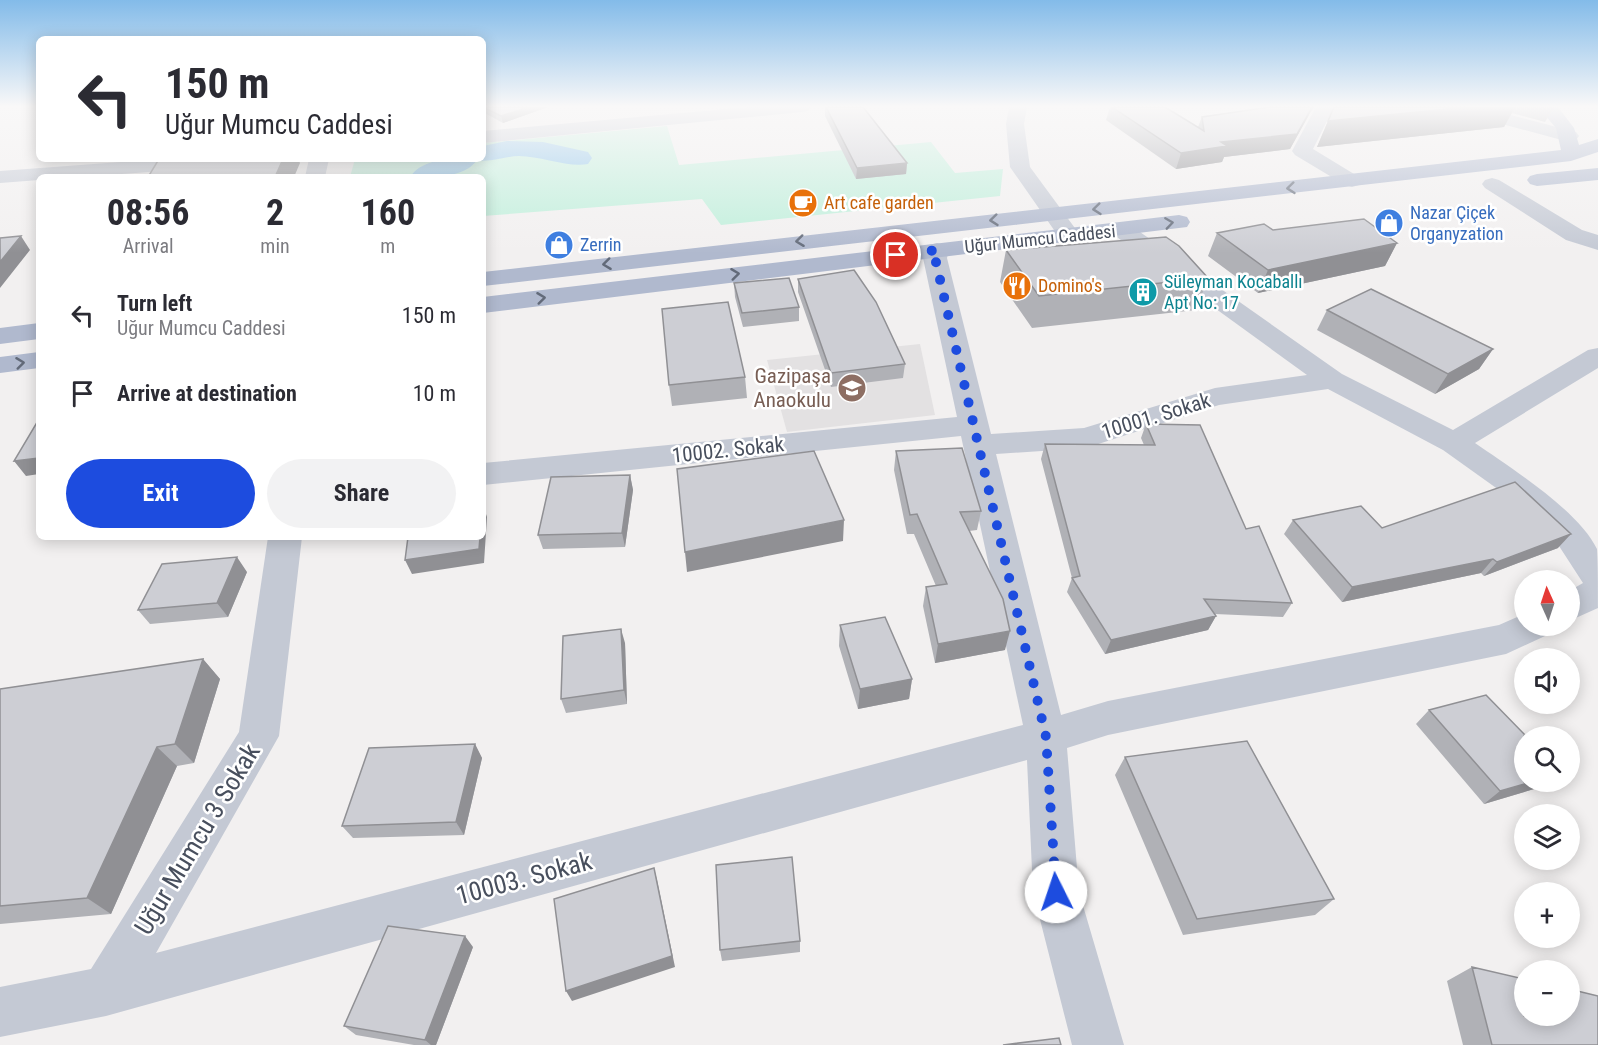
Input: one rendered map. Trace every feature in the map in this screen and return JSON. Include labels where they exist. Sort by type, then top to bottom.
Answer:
[{"type":"main road","name":"Uğur Mumcu Caddesi","points":[[486,279],[1352,181],[1505,156]]},
{"type":"main road","points":[[1224,215],[1336,199],[1598,174]]},
{"type":"main road","name":"Uğur Mumcu Caddesi","points":[[486,305],[1201,219]]},
{"type":"main road","points":[[0,336],[36,331]]},
{"type":"main road","points":[[0,365],[36,360]]},
{"type":"street","points":[[1019,156],[1020,167],[1069,235]]},
{"type":"street","points":[[1310,156],[1352,181]]},
{"type":"street","points":[[0,177],[80,165],[161,162]]},
{"type":"street","points":[[1492,184],[1574,235],[1598,243]]},
{"type":"street","points":[[1122,230],[1332,380],[1454,443],[1524,492],[1571,537],[1598,578]]},
{"type":"street","points":[[937,250],[935,258],[1046,737],[1056,892],[1098,1045]]},
{"type":"street","points":[[1454,443],[1598,356]]},
{"type":"street","name":"10001. Sokak","points":[[976,435],[1086,438],[1215,397],[1332,380]]},
{"type":"street","name":"10002. Sokak","points":[[486,474],[976,435]]},
{"type":"street","name":"Uğur Mumcu 3 Sokak","points":[[106,991],[259,736],[285,540]]},
{"type":"street","points":[[1580,601],[1598,592]]},
{"type":"street","name":"10003. Sokak","points":[[0,1012],[106,991],[1046,737],[1108,718],[1506,639],[1514,635]]},
{"type":"shaded area","name":"Gazipaşa Anaokulu","points":[[920,344],[935,415],[787,432],[767,360]]},
{"type":"green space","points":[[486,156],[676,156],[679,165],[780,156],[942,156],[955,173],[1003,169],[1000,196],[721,225],[702,199],[486,216],[486,174],[351,174],[354,162],[486,162]]},
{"type":"building","points":[[851,156],[901,156],[907,163],[857,168]]},
{"type":"building","points":[[157,162],[282,162],[276,174],[150,174]]},
{"type":"building","points":[[1364,219],[1397,243],[1268,270],[1217,233],[1264,224],[1273,230]]},
{"type":"building","points":[[21,236],[0,262],[0,238]]},
{"type":"building","points":[[1166,237],[1179,246],[1208,278],[1039,296],[1006,250]]},
{"type":"building","points":[[854,270],[876,302],[905,364],[831,373],[798,279]]},
{"type":"building","points":[[789,278],[799,307],[742,313],[734,283]]},
{"type":"building","points":[[1371,289],[1493,349],[1448,374],[1327,310]]},
{"type":"building","points":[[728,302],[745,377],[669,385],[662,309]]},
{"type":"building","points":[[36,424],[36,458],[14,461]]},
{"type":"building","points":[[1146,424],[1200,425],[1246,529],[1259,526],[1292,603],[1204,599],[1216,616],[1111,640],[1072,578],[1080,576],[1045,444],[1155,445]]},
{"type":"building","points":[[962,448],[981,511],[960,512],[1003,599],[1010,631],[938,644],[926,587],[947,584],[917,514],[910,515],[896,451]]},
{"type":"building","points":[[814,451],[844,520],[685,552],[677,469]]},
{"type":"building","points":[[630,475],[622,533],[538,535],[551,477]]},
{"type":"building","points":[[1515,482],[1571,534],[1497,562],[1493,559],[1352,587],[1293,520],[1361,506],[1382,528]]},
{"type":"building","points":[[408,540],[480,540],[479,549],[405,560]]},
{"type":"building","points":[[237,557],[217,603],[138,610],[162,564]]},
{"type":"building","points":[[885,617],[912,679],[860,689],[840,625]]},
{"type":"building","points":[[621,629],[624,690],[561,699],[563,636]]},
{"type":"building","points":[[203,659],[175,744],[157,747],[87,898],[0,906],[0,689]]},
{"type":"building","points":[[1486,695],[1516,726],[1514,726],[1514,787],[1500,791],[1429,710]]},
{"type":"building","points":[[1247,741],[1334,899],[1197,919],[1125,757]]},
{"type":"building","points":[[475,744],[456,822],[342,826],[369,748]]},
{"type":"building","points":[[792,857],[800,941],[720,950],[716,865]]},
{"type":"building","points":[[654,868],[672,956],[566,991],[554,899]]},
{"type":"building","points":[[388,926],[465,936],[425,1040],[344,1026]]},
{"type":"building","points":[[1472,967],[1514,977],[1514,1026],[1580,1026],[1580,992],[1598,996],[1598,1045],[1492,1045]]},
{"type":"building","points":[[1059,1038],[1061,1045],[1003,1045]]},
{"type":"waterway","points":[[570,156],[579,158]]},
{"type":"waterway","points":[[431,174],[458,162]]},
{"type":"place","name":"Art cafe garden","points":[[803,203]]},
{"type":"place","name":"Nazar Çiçek Organyzation","points":[[1389,223]]},
{"type":"place","name":"Zerrin","points":[[559,245]]},
{"type":"place","name":"Domino's","points":[[1017,286]]},
{"type":"place","name":"Süleyman Kocaballı Apt No: 17","points":[[1143,292]]},
{"type":"place","name":"Gazipaşa Anaokulu","points":[[852,388]]},
{"type":"route","points":[[896,255],[937,250],[935,258],[1046,737],[1056,892]]}]
